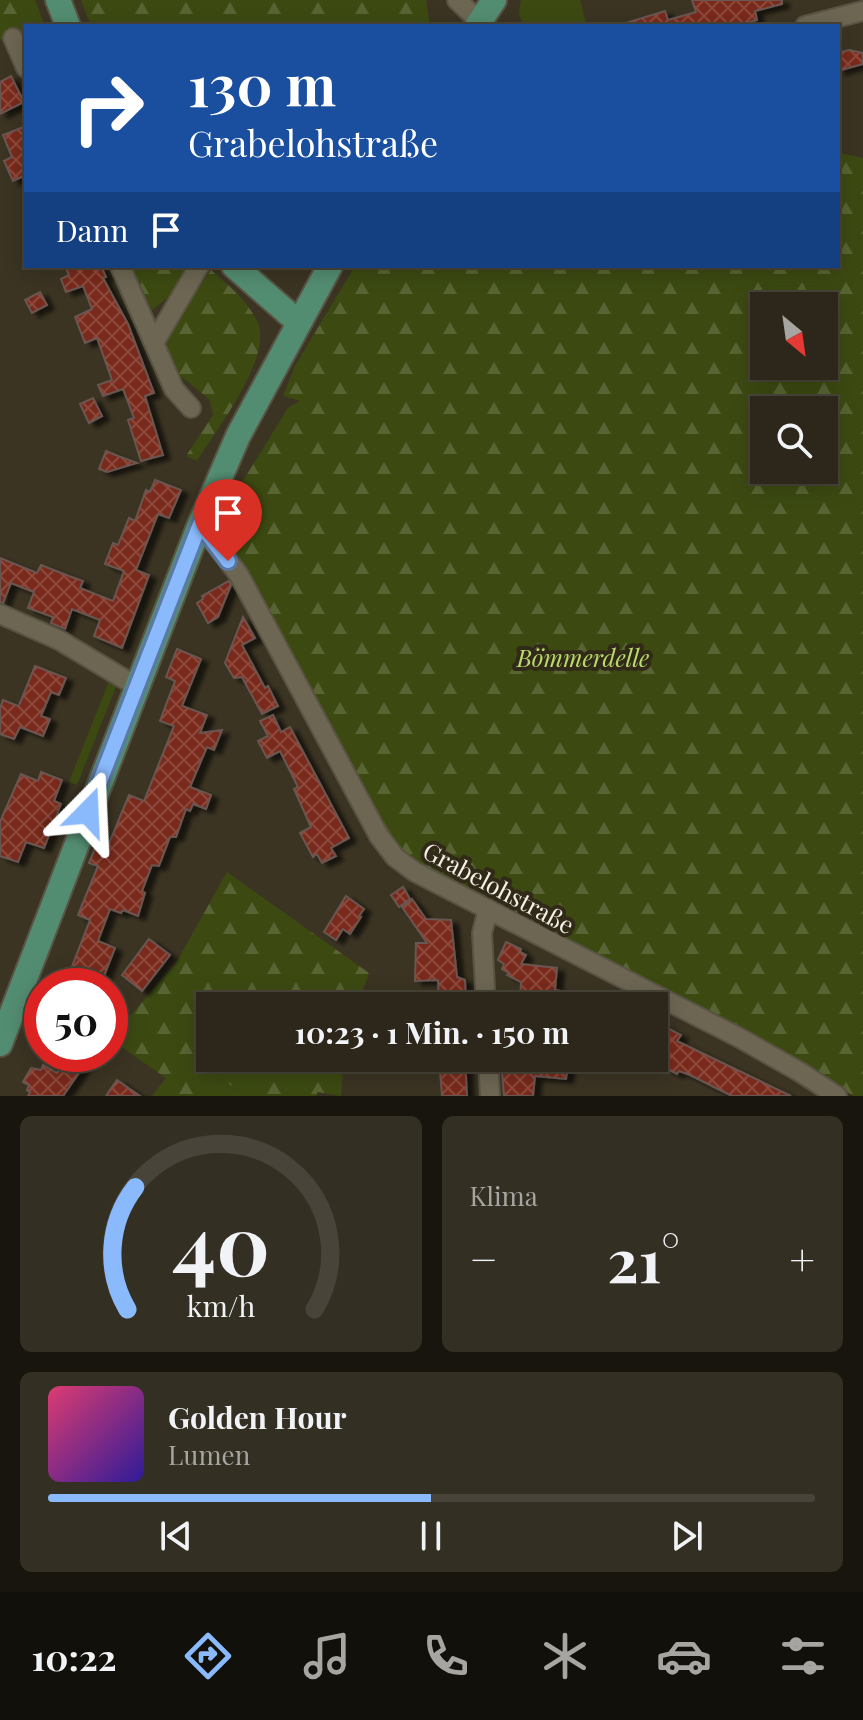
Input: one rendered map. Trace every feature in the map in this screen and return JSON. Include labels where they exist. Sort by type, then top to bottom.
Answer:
[{"type":"main road","points":[[58,0],[67,24]]},
{"type":"main road","points":[[481,24],[494,0]]},
{"type":"main road","points":[[236,268],[298,322]]},
{"type":"main road","points":[[0,1044],[200,524],[238,436],[329,268]]},
{"type":"street","points":[[457,0],[479,24]]},
{"type":"street","points":[[813,24],[863,11]]},
{"type":"street","points":[[13,38],[24,63]]},
{"type":"street","points":[[121,268],[174,389],[191,408]]},
{"type":"street","points":[[154,343],[198,268]]},
{"type":"street","name":"Grabelohstraße","points":[[200,524],[239,575],[385,846],[415,872],[738,1037],[837,1096]]},
{"type":"street","points":[[0,614],[59,640],[136,686]]},
{"type":"street","points":[[485,992],[482,933],[488,909]]},
{"type":"street","points":[[489,1072],[490,1096]]},
{"type":"green space","points":[[0,0],[35,0],[44,24],[24,24],[24,47],[15,29],[0,40]]},
{"type":"green space","points":[[81,0],[426,0],[430,24],[376,22],[90,24]]},
{"type":"green space","points":[[521,0],[580,0],[586,24],[522,24],[519,14]]},
{"type":"green space","name":"Bömmerdelle","points":[[840,153],[863,158],[863,1096],[853,1096],[806,1065],[420,865],[396,847],[373,817],[224,540],[231,500],[288,408],[300,401],[283,396],[295,366],[354,268],[840,268]]},
{"type":"green space","points":[[132,268],[185,268],[176,291],[152,310]]},
{"type":"green space","points":[[211,270],[248,306],[257,321],[260,336],[258,353],[241,392],[197,461],[186,456],[213,415],[209,399],[176,372],[166,345],[178,318]]},
{"type":"green space","points":[[109,681],[117,684],[77,785],[69,782]]},
{"type":"green space","points":[[227,872],[369,973],[362,992],[196,992],[196,1072],[343,1072],[341,1096],[317,1092],[317,1096],[241,1096],[242,1092],[220,1079],[203,1096],[152,1096],[166,1078],[128,1052],[128,1018],[176,963]]},
{"type":"green space","points":[[220,1079],[248,1096],[203,1096]]},
{"type":"building","points":[[692,0],[782,0],[782,4],[755,11],[757,20],[742,24],[626,24],[665,11],[668,20],[696,12]]},
{"type":"building","points":[[849,50],[863,53],[863,64],[840,70],[840,52]]},
{"type":"building","points":[[11,76],[24,102],[0,114],[0,82]]},
{"type":"building","points":[[24,127],[24,176],[13,181],[4,161],[12,157],[3,135]]},
{"type":"building","points":[[66,268],[102,268],[106,277],[103,278],[128,324],[154,393],[145,396],[163,455],[141,461],[128,420],[134,418],[123,389],[103,396],[98,385],[112,380],[97,338],[85,343],[75,317],[92,309],[83,286],[66,292],[61,279],[69,275]]},
{"type":"building","points":[[40,292],[47,305],[32,313],[25,300]]},
{"type":"building","points":[[93,398],[102,416],[89,423],[80,404]]},
{"type":"building","points":[[106,451],[137,463],[107,472],[99,469]]},
{"type":"building","points":[[155,480],[181,490],[169,518],[158,514],[136,570],[149,575],[122,648],[94,636],[100,620],[72,609],[65,629],[51,623],[53,617],[28,608],[34,592],[11,583],[3,603],[0,602],[0,558],[37,573],[41,565],[83,581],[80,588],[113,601],[124,571],[105,564],[113,543],[118,545],[129,518],[135,521],[146,490],[150,492]]},
{"type":"building","points":[[229,581],[231,585],[218,617],[208,623],[197,603],[203,599],[202,596]]},
{"type":"building","points":[[243,617],[255,638],[242,645],[278,706],[262,714],[242,677],[234,678],[225,663]]},
{"type":"building","points":[[177,649],[201,659],[182,706],[207,715],[200,733],[222,730],[214,750],[207,747],[190,787],[211,795],[206,809],[193,804],[190,811],[186,809],[176,837],[170,837],[159,866],[152,865],[142,891],[145,893],[138,916],[110,909],[98,941],[115,948],[107,968],[71,968],[90,920],[78,915],[98,866],[89,863],[98,841],[108,846],[129,795],[144,801],[174,726],[160,721],[175,681],[166,677]]},
{"type":"building","points":[[35,666],[66,678],[59,695],[51,692],[41,716],[50,719],[43,736],[20,727],[14,739],[0,734],[3,700],[18,706]]},
{"type":"building","points":[[273,715],[281,732],[290,727],[349,838],[331,848],[336,856],[322,863],[317,854],[313,857],[300,833],[311,827],[294,789],[298,787],[280,751],[267,758],[258,741],[268,736],[260,721]]},
{"type":"building","points":[[41,772],[62,780],[54,801],[61,804],[44,848],[26,842],[18,862],[0,856],[0,822],[21,774],[38,781]]},
{"type":"building","points":[[403,887],[410,899],[399,907],[391,895]]},
{"type":"building","points":[[346,896],[364,909],[350,934],[343,929],[336,940],[324,932]]},
{"type":"building","points":[[412,899],[426,919],[451,920],[457,977],[465,980],[465,992],[438,992],[438,980],[415,981],[416,943],[427,943],[402,907]]},
{"type":"building","points":[[149,939],[170,955],[142,991],[128,980],[127,968]]},
{"type":"building","points":[[506,942],[526,955],[521,964],[557,968],[555,990],[568,992],[520,992],[521,982],[507,975],[509,973],[502,969],[504,964],[498,960]]},
{"type":"building","points":[[668,1028],[681,1035],[677,1041],[791,1096],[732,1096],[690,1075],[679,1071],[677,1074],[668,1069]]},
{"type":"building","points":[[29,1072],[80,1072],[63,1096],[28,1096],[29,1085],[23,1082]]},
{"type":"building","points":[[440,1072],[466,1072],[467,1096],[442,1096]]},
{"type":"building","points":[[502,1072],[567,1072],[566,1079],[535,1076],[533,1096],[504,1096]]},
{"type":"building","points":[[117,1080],[140,1096],[106,1096]]},
{"type":"route","points":[[88,812],[200,524],[228,561]]}]
